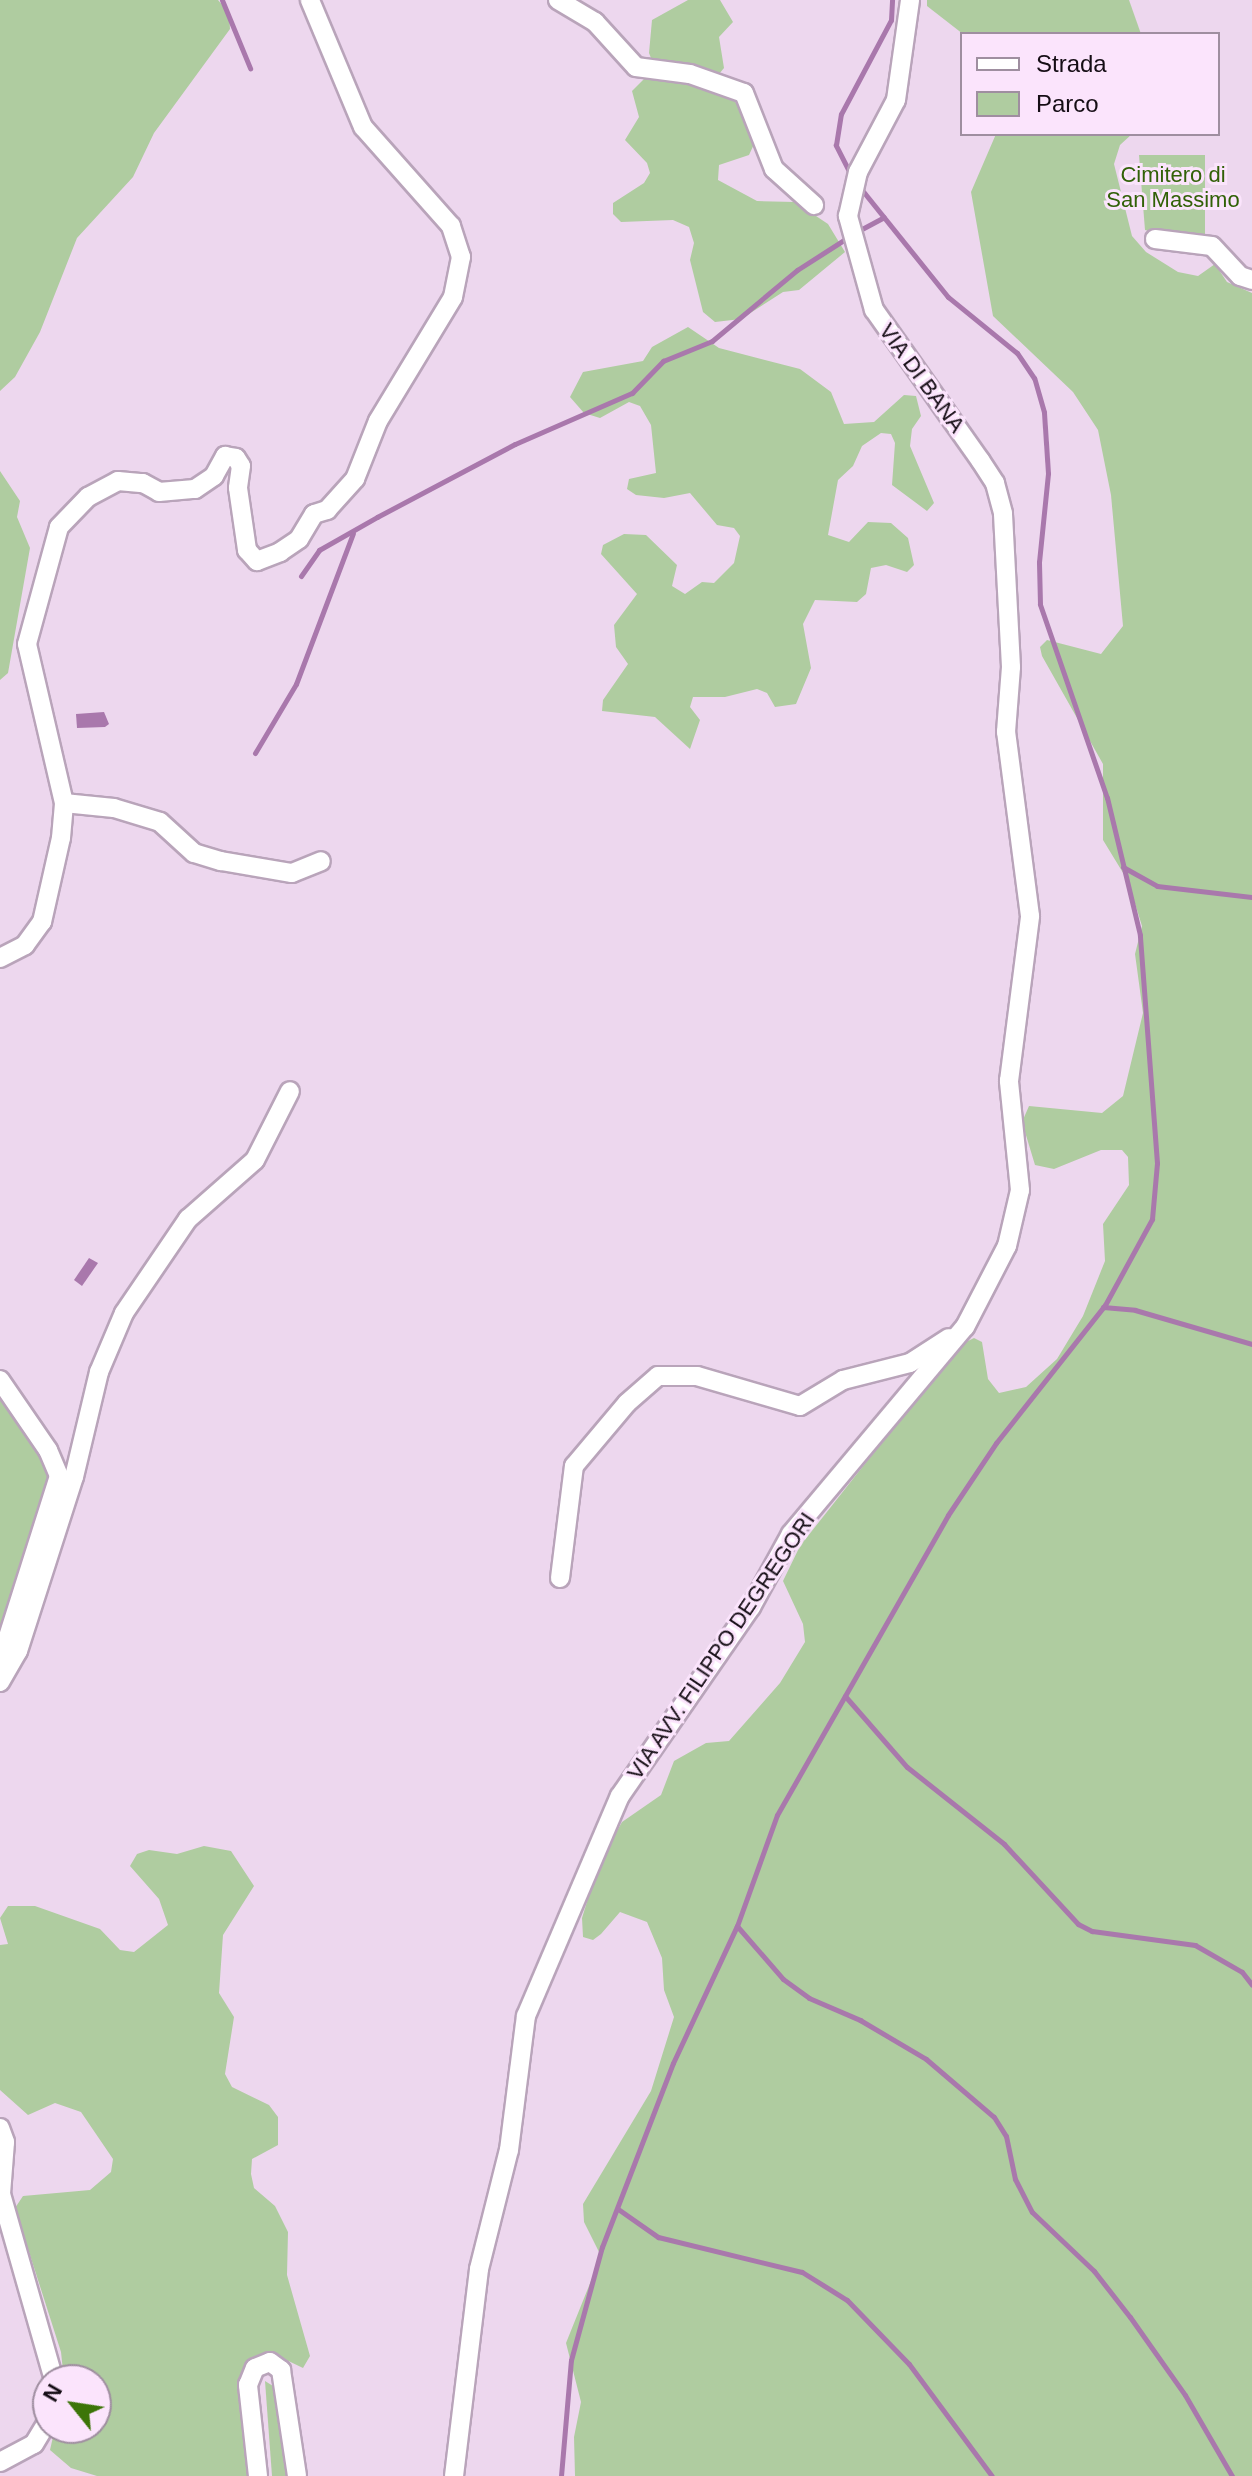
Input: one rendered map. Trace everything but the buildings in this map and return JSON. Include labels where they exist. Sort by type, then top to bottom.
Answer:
[{"type":"street","points":[[0,958],[25,945],[42,922],[64,803],[27,644],[59,527],[71,512],[118,481],[143,483],[159,492],[195,489],[214,476],[225,456],[236,458],[241,466],[238,488],[247,550],[257,561],[280,552],[299,539],[314,514],[327,510],[355,479],[378,421],[453,297],[461,257],[451,226],[363,127],[310,0]]},
{"type":"street","points":[[558,0],[595,22],[636,67],[690,74],[744,93],[774,169],[814,205]]},
{"type":"street","name":"VIA DI BANA","points":[[910,0],[896,100],[858,172],[848,216],[874,310],[995,483],[1003,513],[1011,667]]},
{"type":"street","points":[[1155,239],[1212,246],[1240,276],[1252,280]]},
{"type":"street","name":"VIA AVV. FILIPPO DEGREGORI","points":[[454,2476],[479,2269],[509,2150],[526,2016],[620,1796],[751,1607],[791,1534],[965,1327],[1007,1246],[1020,1190],[1009,1081],[1030,916],[1006,732],[1011,667]]},
{"type":"street","points":[[64,803],[114,808],[160,822],[194,853],[221,861],[292,873],[321,861]]},
{"type":"street","points":[[1,1672],[23,1637],[74,1477],[99,1372],[124,1313],[188,1219],[255,1160],[290,1091]]},
{"type":"street","points":[[560,1578],[574,1466],[627,1403],[658,1376],[673,1372],[697,1376],[800,1406],[843,1380],[910,1363],[965,1327]]},
{"type":"street","points":[[0,1380],[48,1450],[59,1476],[1,1672]]},
{"type":"street","points":[[0,2128],[5,2142],[1,2194],[49,2364]]},
{"type":"street","points":[[258,2476],[248,2385],[255,2368],[270,2362],[281,2370],[297,2476]]},
{"type":"street","points":[[0,2462],[34,2444]]},
{"type":"green space","points":[[0,0],[218,0],[229,13],[230,29],[154,133],[133,177],[77,238],[40,332],[15,377],[0,391]]},
{"type":"green space","points":[[688,0],[720,0],[733,22],[719,37],[724,68],[714,80],[740,107],[756,140],[749,155],[719,165],[718,180],[757,201],[795,202],[828,224],[845,252],[799,290],[783,292],[741,319],[715,322],[703,312],[690,260],[694,243],[689,227],[673,220],[621,222],[613,214],[613,203],[644,183],[650,173],[647,163],[625,140],[639,117],[632,91],[655,68],[649,53],[652,20]]},
{"type":"green space","points":[[927,0],[1129,0],[1140,32],[960,32],[927,6]]},
{"type":"green space","points":[[995,136],[1130,136],[1120,145],[1114,164],[1132,236],[1146,252],[1178,272],[1198,276],[1215,264],[1227,282],[1252,293],[1252,2476],[575,2476],[574,2437],[581,2402],[566,2343],[601,2256],[584,2222],[583,2204],[651,2091],[674,2017],[664,1990],[662,1958],[647,1922],[620,1912],[593,1940],[583,1937],[582,1918],[599,1863],[622,1822],[661,1795],[674,1761],[706,1743],[729,1741],[780,1683],[805,1642],[803,1624],[783,1581],[800,1546],[958,1346],[974,1338],[982,1342],[988,1379],[999,1393],[1026,1387],[1057,1359],[1083,1316],[1105,1261],[1103,1224],[1129,1185],[1128,1157],[1122,1150],[1101,1150],[1054,1169],[1035,1165],[1022,1122],[1029,1106],[1102,1113],[1123,1096],[1143,1013],[1135,954],[1142,926],[1128,881],[1103,840],[1103,764],[1042,656],[1040,647],[1047,640],[1101,654],[1123,626],[1111,495],[1098,430],[1073,392],[993,316],[971,192]]},
{"type":"green space","name":"Cimitero di San Massimo","points":[[1139,155],[1205,155],[1205,236],[1198,243],[1145,230]]},
{"type":"green space","points":[[688,327],[719,348],[800,369],[831,392],[844,424],[874,422],[904,395],[916,396],[921,416],[912,429],[910,446],[934,503],[927,511],[892,485],[895,443],[891,434],[881,433],[862,446],[853,466],[838,480],[828,535],[849,542],[868,522],[891,523],[908,538],[914,565],[907,572],[886,565],[871,568],[866,594],[857,602],[815,600],[803,624],[811,668],[796,704],[775,707],[767,693],[757,689],[725,697],[693,697],[690,707],[700,720],[690,749],[655,717],[602,711],[603,700],[628,664],[616,647],[614,625],[637,594],[601,554],[603,545],[624,534],[646,535],[677,565],[672,586],[685,594],[702,582],[714,583],[734,563],[740,536],[734,528],[717,525],[690,493],[664,498],[636,495],[627,489],[629,479],[656,473],[651,425],[640,406],[629,402],[600,418],[584,413],[570,397],[583,372],[643,361],[652,347]]},
{"type":"green space","points":[[0,471],[20,501],[17,517],[30,548],[8,673],[0,680]]},
{"type":"green space","points":[[0,1398],[50,1471],[38,1529],[0,1633]]},
{"type":"green space","points":[[204,1846],[231,1851],[254,1886],[223,1935],[219,1993],[234,2017],[225,2074],[232,2087],[269,2105],[278,2117],[278,2145],[252,2159],[251,2174],[254,2188],[275,2206],[288,2232],[287,2275],[310,2356],[303,2368],[276,2355],[262,2355],[249,2361],[242,2374],[249,2476],[97,2476],[71,2468],[50,2450],[51,2444],[112,2444],[112,2364],[62,2364],[15,2208],[23,2196],[90,2190],[111,2172],[113,2159],[81,2112],[55,2103],[28,2115],[0,2090],[0,1945],[8,1944],[0,1918],[8,1906],[35,1906],[100,1929],[120,1950],[134,1952],[168,1925],[159,1899],[130,1866],[137,1854],[149,1850],[177,1854]]},
{"type":"green space","points":[[265,2381],[273,2386],[287,2476],[272,2476]]},
{"type":"shaded area","points":[[104,712],[109,724],[105,727],[77,728],[76,714]]},
{"type":"shaded area","points":[[89,1258],[98,1263],[82,1286],[74,1280]]},
{"type":"waterway","points":[[222,0],[250,68]]},
{"type":"waterway","points":[[852,177],[836,145],[841,114],[891,20],[892,0]]},
{"type":"waterway","points":[[561,2476],[571,2360],[602,2247],[673,2063],[737,1926],[777,1815],[948,1515],[996,1443],[1105,1305],[1152,1219],[1157,1163],[1140,935],[1107,798],[1040,604],[1039,562],[1048,473],[1044,412],[1034,378],[1017,353],[948,297],[858,185]]},
{"type":"waterway","points":[[860,230],[884,217]]},
{"type":"waterway","points":[[301,576],[319,550],[377,517],[515,444],[632,393],[663,361],[712,341],[797,270],[847,238]]},
{"type":"waterway","points":[[255,753],[296,684],[353,533]]},
{"type":"waterway","points":[[1123,867],[1157,886],[1252,897]]},
{"type":"waterway","points":[[1103,1307],[1135,1310],[1252,1344]]},
{"type":"waterway","points":[[845,1696],[907,1767],[1004,1844],[1078,1924],[1092,1931],[1195,1945],[1242,1972],[1252,1985]]},
{"type":"waterway","points":[[737,1926],[783,1979],[809,1998],[860,2020],[926,2059],[994,2117],[1006,2136],[1015,2179],[1032,2212],[1094,2271],[1130,2317],[1185,2395],[1232,2476]]},
{"type":"waterway","points":[[618,2209],[658,2237],[802,2272],[847,2300],[909,2364],[992,2476]]}]
